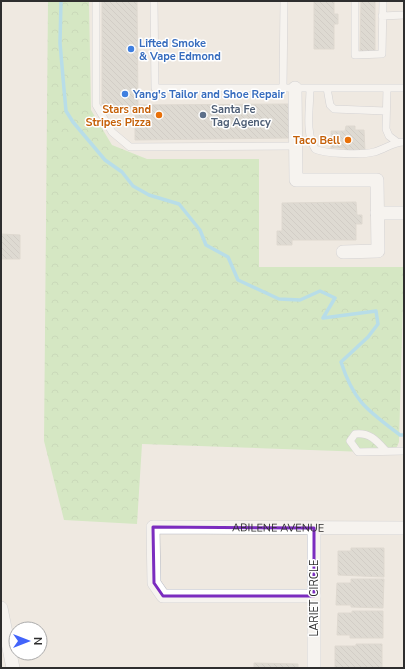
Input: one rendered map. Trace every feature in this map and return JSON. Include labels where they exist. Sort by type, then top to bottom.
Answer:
[{"type":"street","points":[[289,88],[296,146],[296,180],[377,180],[378,251],[343,252]]},
{"type":"street","points":[[377,213],[404,213]]},
{"type":"street","name":"ABILENE AVENUE","points":[[314,596],[162,596],[154,584],[153,527],[404,528]]},
{"type":"street","name":"LARIET CIRCLE","points":[[314,528],[314,668]]},
{"type":"street","points":[[1,608],[13,668]]},
{"type":"lane","points":[[96,1],[96,105],[112,132],[130,147],[296,146]]},
{"type":"lane","points":[[154,1],[155,88],[404,88]]},
{"type":"lane","points":[[284,1],[289,88]]},
{"type":"lane","points":[[355,1],[355,55],[382,54],[382,1]]},
{"type":"lane","points":[[382,16],[404,15]]},
{"type":"lane","points":[[310,88],[310,134],[311,144],[315,150],[330,153],[374,152],[400,142]]},
{"type":"lane","points":[[327,88],[330,105],[334,109],[386,111]]},
{"type":"lane","points":[[387,88],[386,129],[389,136],[400,142]]},
{"type":"lane","points":[[386,451],[404,451]]},
{"type":"highlighted area","points":[[153,527],[314,528],[314,596],[163,596],[154,583]]},
{"type":"green space","points":[[48,1],[89,1],[91,110],[112,145],[147,159],[259,159],[259,267],[404,267],[399,442],[394,453],[142,444],[137,524],[64,520],[44,441]]},
{"type":"building","points":[[102,1],[137,1],[138,105],[289,104],[290,138],[135,140],[135,108],[102,109]]},
{"type":"building","points":[[314,1],[334,1],[334,14],[338,14],[338,24],[334,24],[334,49],[314,49]]},
{"type":"building","points":[[361,1],[375,1],[375,53],[360,53]]},
{"type":"building","name":"Taco Bell","points":[[346,126],[355,126],[355,130],[364,130],[365,151],[345,151],[345,148],[331,148],[331,131],[345,131]]},
{"type":"building","points":[[356,202],[357,215],[362,215],[362,224],[356,224],[356,240],[292,240],[292,245],[277,245],[277,231],[282,231],[282,203]]},
{"type":"building","points":[[1,234],[20,235],[20,259],[2,259]]},
{"type":"building","points":[[351,548],[384,548],[384,577],[338,575],[338,551],[351,551]]},
{"type":"building","points":[[351,579],[384,579],[383,608],[336,605],[337,583],[351,583]]},
{"type":"building","points":[[352,611],[383,611],[383,638],[350,638],[350,635],[337,635],[338,613],[352,613]]},
{"type":"building","points":[[356,644],[382,644],[382,668],[335,668],[335,646],[356,646]]},
{"type":"building","points":[[254,663],[298,664],[298,668],[254,668]]},
{"type":"waterway","points":[[61,1],[60,43],[66,111],[73,122],[105,160],[122,172],[133,186],[149,195],[179,204],[200,230],[206,245],[228,257],[238,280],[279,299],[300,300],[320,291],[335,298],[323,318],[376,311],[378,324],[368,337],[341,362],[351,387],[363,404],[379,419],[400,435],[404,435]]},
{"type":"place","name":"Lifted Smoke & Vape Edmond","points":[[131,49]]},
{"type":"place","name":"Yang's Tailor and Shoe Repair","points":[[125,94]]},
{"type":"place","name":"Stars and Stripes Pizza","points":[[159,115]]},
{"type":"place","name":"Santa Fe Tag Agency","points":[[203,115]]},
{"type":"place","name":"Taco Bell","points":[[348,140]]}]
